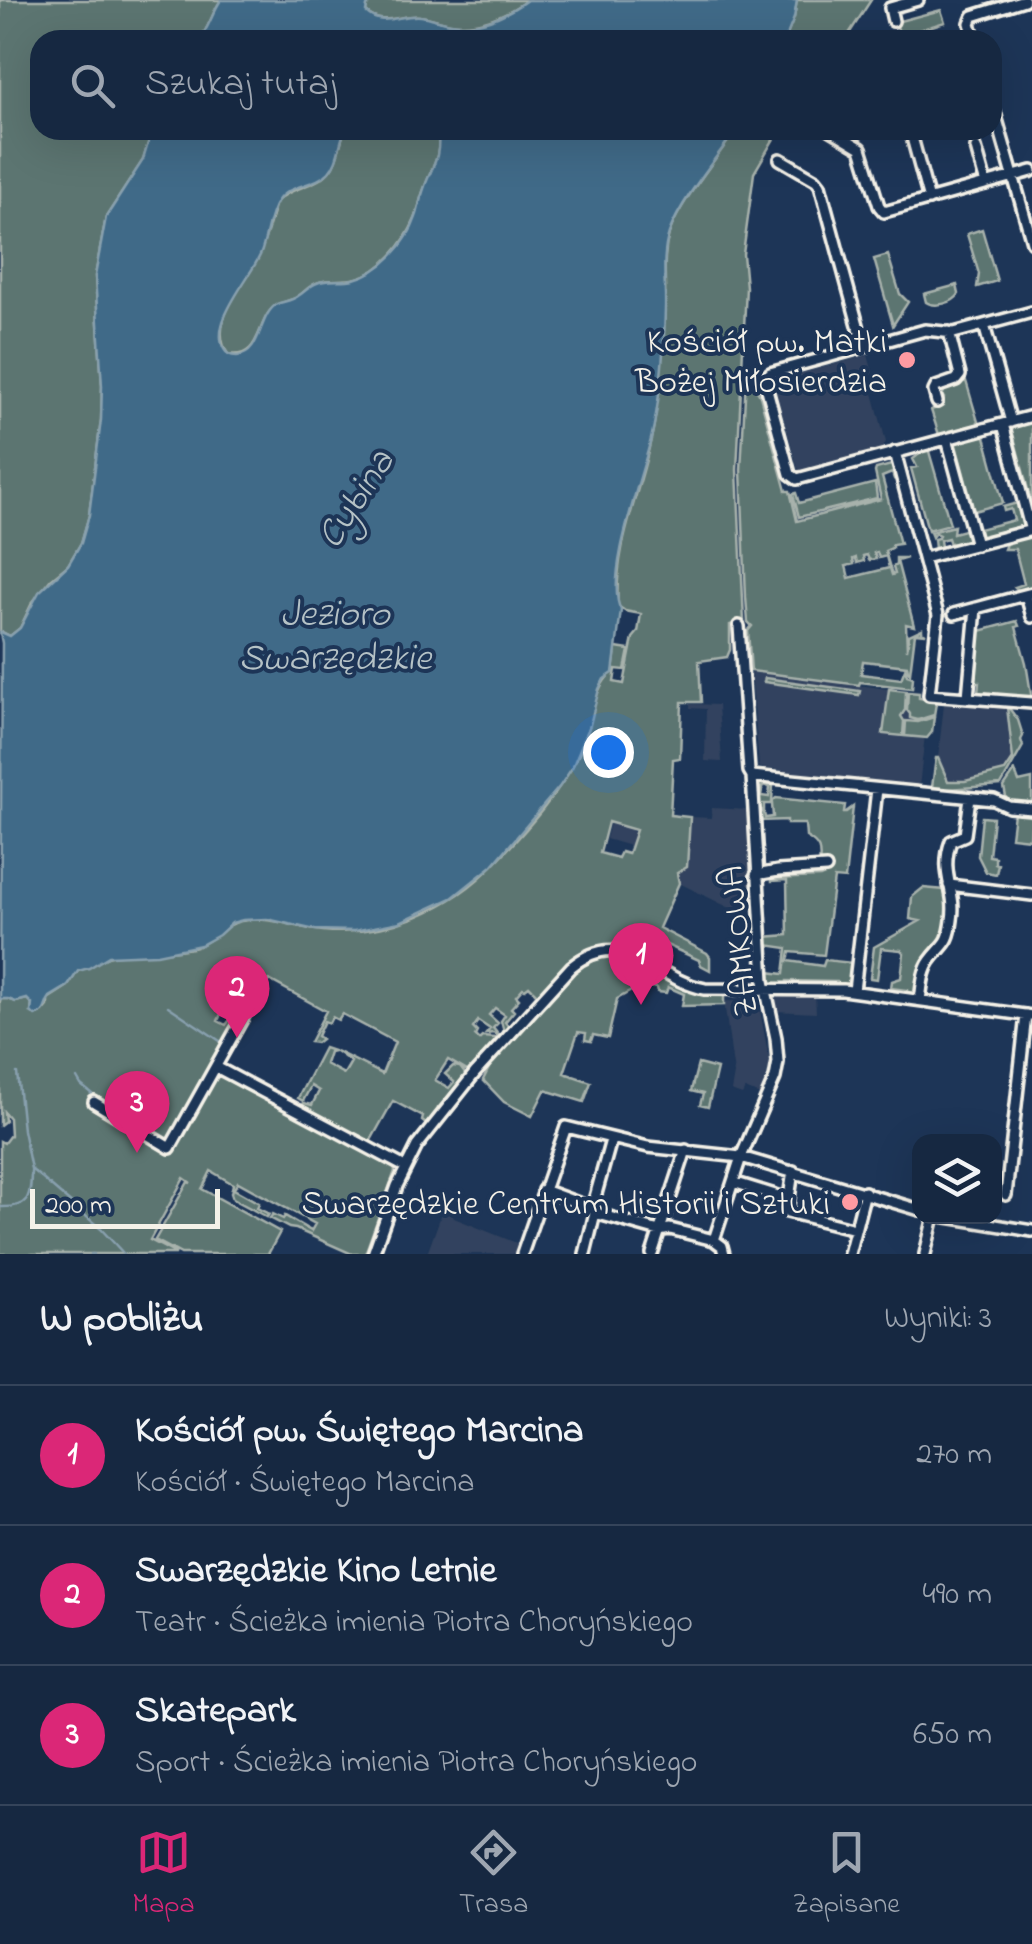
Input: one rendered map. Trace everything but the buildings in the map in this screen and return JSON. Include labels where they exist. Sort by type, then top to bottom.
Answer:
[{"type":"street","points":[[893,22],[890,8],[918,0]]},
{"type":"street","points":[[972,0],[976,14]]},
{"type":"street","points":[[972,30],[970,22],[976,14],[1024,0]]},
{"type":"street","points":[[1002,137],[1032,242]]},
{"type":"street","points":[[849,140],[862,148],[882,210],[890,212],[1032,171]]},
{"type":"street","points":[[912,140],[929,200]]},
{"type":"street","points":[[976,148],[986,184]]},
{"type":"street","points":[[780,159],[820,186],[864,347]]},
{"type":"street","points":[[1032,312],[984,326],[949,332],[928,330],[770,373],[765,378],[794,479],[1032,416]]},
{"type":"street","points":[[924,558],[1031,530],[984,326]]},
{"type":"street","points":[[937,402],[936,387],[960,377],[949,332]]},
{"type":"street","points":[[947,439],[976,544]]},
{"type":"street","points":[[895,452],[938,618],[933,695],[1032,703]]},
{"type":"street","points":[[954,614],[1029,594],[1032,617]]},
{"type":"street","points":[[968,697],[976,608]]},
{"type":"street","name":"ZAMKOWA","points":[[720,1247],[733,1182],[777,1070],[778,1048],[764,989],[739,626]]},
{"type":"street","points":[[750,774],[996,800],[1009,807],[1032,809]]},
{"type":"street","points":[[854,991],[877,789]]},
{"type":"street","points":[[920,1000],[926,967],[949,936],[953,909],[946,874],[949,846],[952,840],[965,835],[970,798]]},
{"type":"street","points":[[756,876],[826,868]]},
{"type":"street","points":[[949,886],[1032,896]]},
{"type":"street","points":[[373,1254],[405,1166],[422,1139],[571,968],[590,955],[609,950],[626,952],[700,988],[854,991],[1029,1016],[1006,1195]]},
{"type":"street","points":[[94,1102],[170,1148],[246,1012]]},
{"type":"street","points":[[216,1066],[405,1166]]},
{"type":"street","points":[[522,1254],[566,1127],[611,1140],[741,1157],[912,1207]]},
{"type":"street","points":[[585,1254],[611,1140]]},
{"type":"street","points":[[652,1254],[686,1150]]},
{"type":"street","points":[[793,1171],[788,1212],[855,1229]]},
{"type":"street","points":[[733,1182],[788,1199]]},
{"type":"street","points":[[543,1190],[736,1254]]},
{"type":"street","points":[[849,1254],[865,1192]]},
{"type":"street","points":[[925,1254],[935,1224]]},
{"type":"street","points":[[992,1224],[1032,1230]]},
{"type":"shaded area","points":[[868,355],[886,442],[881,450],[799,473],[773,381]]},
{"type":"shaded area","points":[[751,671],[919,693],[919,698],[929,700],[919,787],[915,790],[861,784],[761,768]]},
{"type":"shaded area","points":[[690,704],[718,705],[722,762],[705,761],[706,709],[690,708]]},
{"type":"shaded area","points":[[944,704],[1007,707],[1013,759],[1005,771],[948,781],[938,758]]},
{"type":"shaded area","points":[[712,808],[749,810],[753,909],[730,908],[679,883],[677,873],[687,867],[690,817],[711,818]]},
{"type":"shaded area","points":[[610,823],[629,827],[634,833],[630,846],[606,839]]},
{"type":"shaded area","points":[[815,993],[816,1013],[775,1011],[775,1000],[780,995]]},
{"type":"shaded area","points":[[724,1001],[759,1005],[770,1064],[760,1095],[745,1089],[742,1095],[731,1091],[734,1074]]},
{"type":"shaded area","points":[[448,1196],[454,1198],[450,1211],[454,1218],[519,1244],[516,1254],[427,1254]]},
{"type":"green space","points":[[0,0],[221,0],[206,30],[30,30],[30,140],[149,140],[143,160],[106,217],[95,276],[101,420],[89,515],[81,543],[68,565],[32,603],[20,628],[10,636],[0,633]]},
{"type":"green space","points":[[372,0],[527,0],[495,18],[459,24],[420,16],[378,19],[366,12]]},
{"type":"green space","points":[[797,0],[871,0],[852,30],[789,30]]},
{"type":"green space","points":[[941,10],[945,22],[919,30],[898,30],[896,22]]},
{"type":"green space","points":[[342,140],[439,140],[411,228],[392,255],[367,274],[319,282],[278,304],[248,350],[228,354],[222,329],[225,316],[259,255],[276,202],[326,175]]},
{"type":"green space","points":[[729,140],[773,140],[754,173],[743,254],[746,287],[737,470],[744,622],[730,625],[727,657],[699,661],[701,702],[682,702],[680,758],[673,759],[670,815],[690,817],[687,867],[677,873],[679,883],[659,928],[707,953],[710,970],[699,960],[630,928],[622,945],[584,953],[565,966],[538,995],[529,986],[523,988],[516,996],[519,999],[511,1008],[514,1011],[505,1022],[509,1027],[504,1032],[501,1021],[505,1015],[495,1008],[489,1015],[498,1023],[493,1028],[500,1037],[486,1034],[490,1029],[478,1021],[473,1028],[479,1040],[497,1040],[469,1072],[448,1060],[435,1080],[449,1088],[454,1082],[445,1074],[453,1066],[460,1067],[466,1075],[439,1110],[426,1124],[423,1117],[393,1101],[370,1142],[302,1106],[312,1105],[319,1091],[311,1086],[303,1101],[298,1098],[324,1048],[333,1051],[325,1064],[344,1074],[351,1062],[336,1051],[382,1074],[395,1042],[342,1014],[338,1020],[332,1017],[329,1023],[324,1021],[317,1036],[321,1039],[310,1042],[326,1011],[269,980],[252,1011],[245,1008],[239,1018],[223,1009],[218,1021],[226,1025],[232,1017],[238,1020],[214,1073],[393,1165],[395,1171],[365,1254],[352,1254],[270,1218],[273,1214],[283,1219],[285,1216],[311,1231],[315,1224],[238,1182],[234,1189],[259,1203],[257,1208],[269,1214],[267,1217],[233,1199],[233,1184],[211,1171],[202,1189],[280,1232],[268,1254],[181,1254],[155,1240],[188,1182],[191,1183],[184,1178],[150,1240],[176,1254],[0,1254],[0,1141],[4,1143],[10,1135],[9,1118],[4,1112],[5,1121],[0,1125],[0,999],[27,999],[32,1004],[31,1012],[43,1012],[48,999],[68,986],[78,971],[103,959],[196,947],[241,921],[272,921],[347,932],[417,916],[478,879],[531,823],[564,779],[586,739],[600,687],[613,672],[616,648],[629,650],[625,670],[616,669],[614,682],[624,684],[633,638],[638,632],[641,614],[618,606],[620,558],[651,442],[657,404],[667,243],[674,222]],"holes":[[[608,822],[636,830],[628,854],[621,852],[618,858],[600,853]]]},
{"type":"green space","points":[[982,229],[997,281],[977,287],[979,274],[967,234]]},
{"type":"green space","points":[[888,255],[900,294],[908,302],[893,325],[874,259]]},
{"type":"green space","points":[[957,285],[959,294],[953,300],[926,302],[924,294]]},
{"type":"green space","points":[[746,378],[760,396],[797,521],[881,499],[876,469],[895,464],[899,478],[894,479],[892,473],[882,477],[900,544],[885,551],[892,575],[896,558],[907,558],[897,561],[914,626],[906,624],[907,650],[909,635],[922,629],[926,634],[915,633],[910,673],[907,666],[863,661],[861,674],[901,679],[905,669],[913,677],[912,688],[751,671],[748,631],[752,626],[748,622],[746,597],[741,470]],"holes":[[[877,552],[879,558],[886,556],[889,568],[849,578],[846,566],[854,564],[853,559],[857,563],[867,555],[869,560],[876,559]]]},
{"type":"green space","points":[[966,381],[979,425],[939,435],[931,410],[943,406],[946,387]]},
{"type":"green space","points":[[1032,421],[1032,505],[1028,506],[1026,499],[1030,497],[1012,430],[1007,427]]},
{"type":"green space","points":[[984,433],[1003,503],[974,511],[956,445],[952,446],[953,442]]},
{"type":"green space","points":[[928,448],[950,524],[928,530],[911,468],[917,467],[913,459],[916,452]]},
{"type":"green space","points":[[875,483],[877,498],[799,517],[793,494],[796,493],[799,503]]},
{"type":"green space","points":[[1021,502],[1022,507],[1018,508],[1023,527],[978,538],[975,530],[1014,520],[1011,509],[1004,511],[1003,507]]},
{"type":"green space","points":[[954,526],[953,533],[964,530],[969,540],[950,544],[948,538],[940,540],[941,547],[935,549],[934,539],[939,535],[935,533],[932,537],[930,532]]},
{"type":"green space","points":[[1032,534],[1032,591],[1022,593],[1015,587],[1024,584],[1015,549],[1004,549],[1007,541]]},
{"type":"green space","points":[[1017,621],[1032,700],[978,694],[979,682],[972,682],[972,676],[976,674],[980,631]]},
{"type":"green space","points":[[765,678],[860,691],[859,695],[764,682]]},
{"type":"green space","points":[[889,689],[906,691],[901,716],[903,736],[883,734]]},
{"type":"green space","points":[[908,692],[930,700],[931,696],[937,697],[934,715],[910,718]]},
{"type":"green space","points":[[999,702],[1005,703],[1018,720],[1023,736],[1023,746],[1001,785],[932,787],[936,758],[948,781],[1005,771],[1013,759],[1007,707],[999,706]]},
{"type":"green space","points":[[934,717],[927,738],[905,736],[906,721]]},
{"type":"green space","points":[[1015,771],[1019,782],[1032,779],[1032,805],[1007,802],[1004,787]]},
{"type":"green space","points":[[758,783],[773,785],[772,802],[776,798],[845,805],[844,812],[853,807],[845,879],[834,878],[824,955],[790,952],[788,961],[823,966],[825,960],[853,963],[847,987],[838,987],[837,982],[787,981],[787,987],[769,985],[768,972],[784,974],[787,948],[766,945],[765,937],[788,935],[787,880],[772,879],[820,877],[829,873],[825,865],[819,867],[819,849],[806,837],[805,824],[759,821],[758,812],[764,812],[765,818],[773,817],[772,804],[764,804],[764,810],[758,810],[758,789],[762,790],[761,796],[769,797],[770,787],[758,788]]},
{"type":"green space","points":[[1014,813],[1032,815],[1030,839],[1011,837]]},
{"type":"green space","points":[[982,817],[993,818],[989,856],[995,857],[998,864],[996,874],[986,872],[978,856]]},
{"type":"green space","points":[[923,888],[945,890],[948,908],[943,938],[923,962],[916,992],[907,994],[907,990],[891,988],[892,981],[901,978],[904,953],[881,948],[877,979],[870,978],[874,947],[920,921],[910,919],[912,897]]},
{"type":"green space","points":[[617,952],[689,990],[724,995],[724,1005],[682,1006],[684,994],[668,987],[666,993],[658,992],[657,988],[642,985],[617,999],[608,1038],[593,1035],[591,1041],[585,1040],[586,1033],[578,1032],[564,1073],[591,1082],[584,1102],[545,1090],[532,1116],[504,1102],[483,1080],[490,1060],[580,962]]},
{"type":"green space","points":[[698,1064],[717,1069],[708,1107],[700,1105],[703,1094],[691,1091]]},
{"type":"water","points":[[221,0],[372,0],[366,12],[378,19],[420,16],[472,24],[510,11],[527,0],[797,0],[789,30],[206,30]]},
{"type":"water","name":"Jezioro Swarzędzkie","points":[[149,140],[342,140],[329,172],[287,192],[274,208],[261,253],[222,326],[224,349],[237,356],[251,349],[266,316],[277,304],[321,282],[364,275],[392,255],[412,227],[439,140],[729,140],[690,194],[669,233],[664,261],[660,391],[617,575],[621,610],[613,673],[599,689],[590,725],[560,786],[492,866],[452,898],[400,922],[354,931],[315,930],[267,919],[243,920],[232,923],[201,945],[157,954],[109,956],[78,971],[68,986],[50,997],[44,1011],[35,1016],[27,999],[0,999],[0,633],[10,636],[20,628],[39,592],[68,565],[81,543],[89,515],[101,420],[95,276],[106,217],[143,160]]},
{"type":"waterway","points":[[168,1006],[223,1043]]},
{"type":"waterway","points":[[17,1073],[31,1169],[124,1254]]},
{"type":"waterway","points":[[77,1078],[92,1094]]},
{"type":"waterway","points":[[100,1100],[111,1107]]},
{"type":"waterway","points":[[0,1207],[23,1203],[30,1188],[31,1171]]},
{"type":"place","name":"Kościół pw. Matki Bożej Miłosierdzia","points":[[907,360]]},
{"type":"place","name":"Kościół pw. Świętego Marcina","points":[[641,1005]]},
{"type":"place","name":"Swarzędzkie Kino Letnie","points":[[237,1038]]},
{"type":"place","name":"Skatepark","points":[[137,1153]]},
{"type":"place","name":"Swarzędzkie Centrum Historii i Sztuki","points":[[850,1202]]},
{"type":"water label","name":"Cybina","points":[[354,498]]}]
